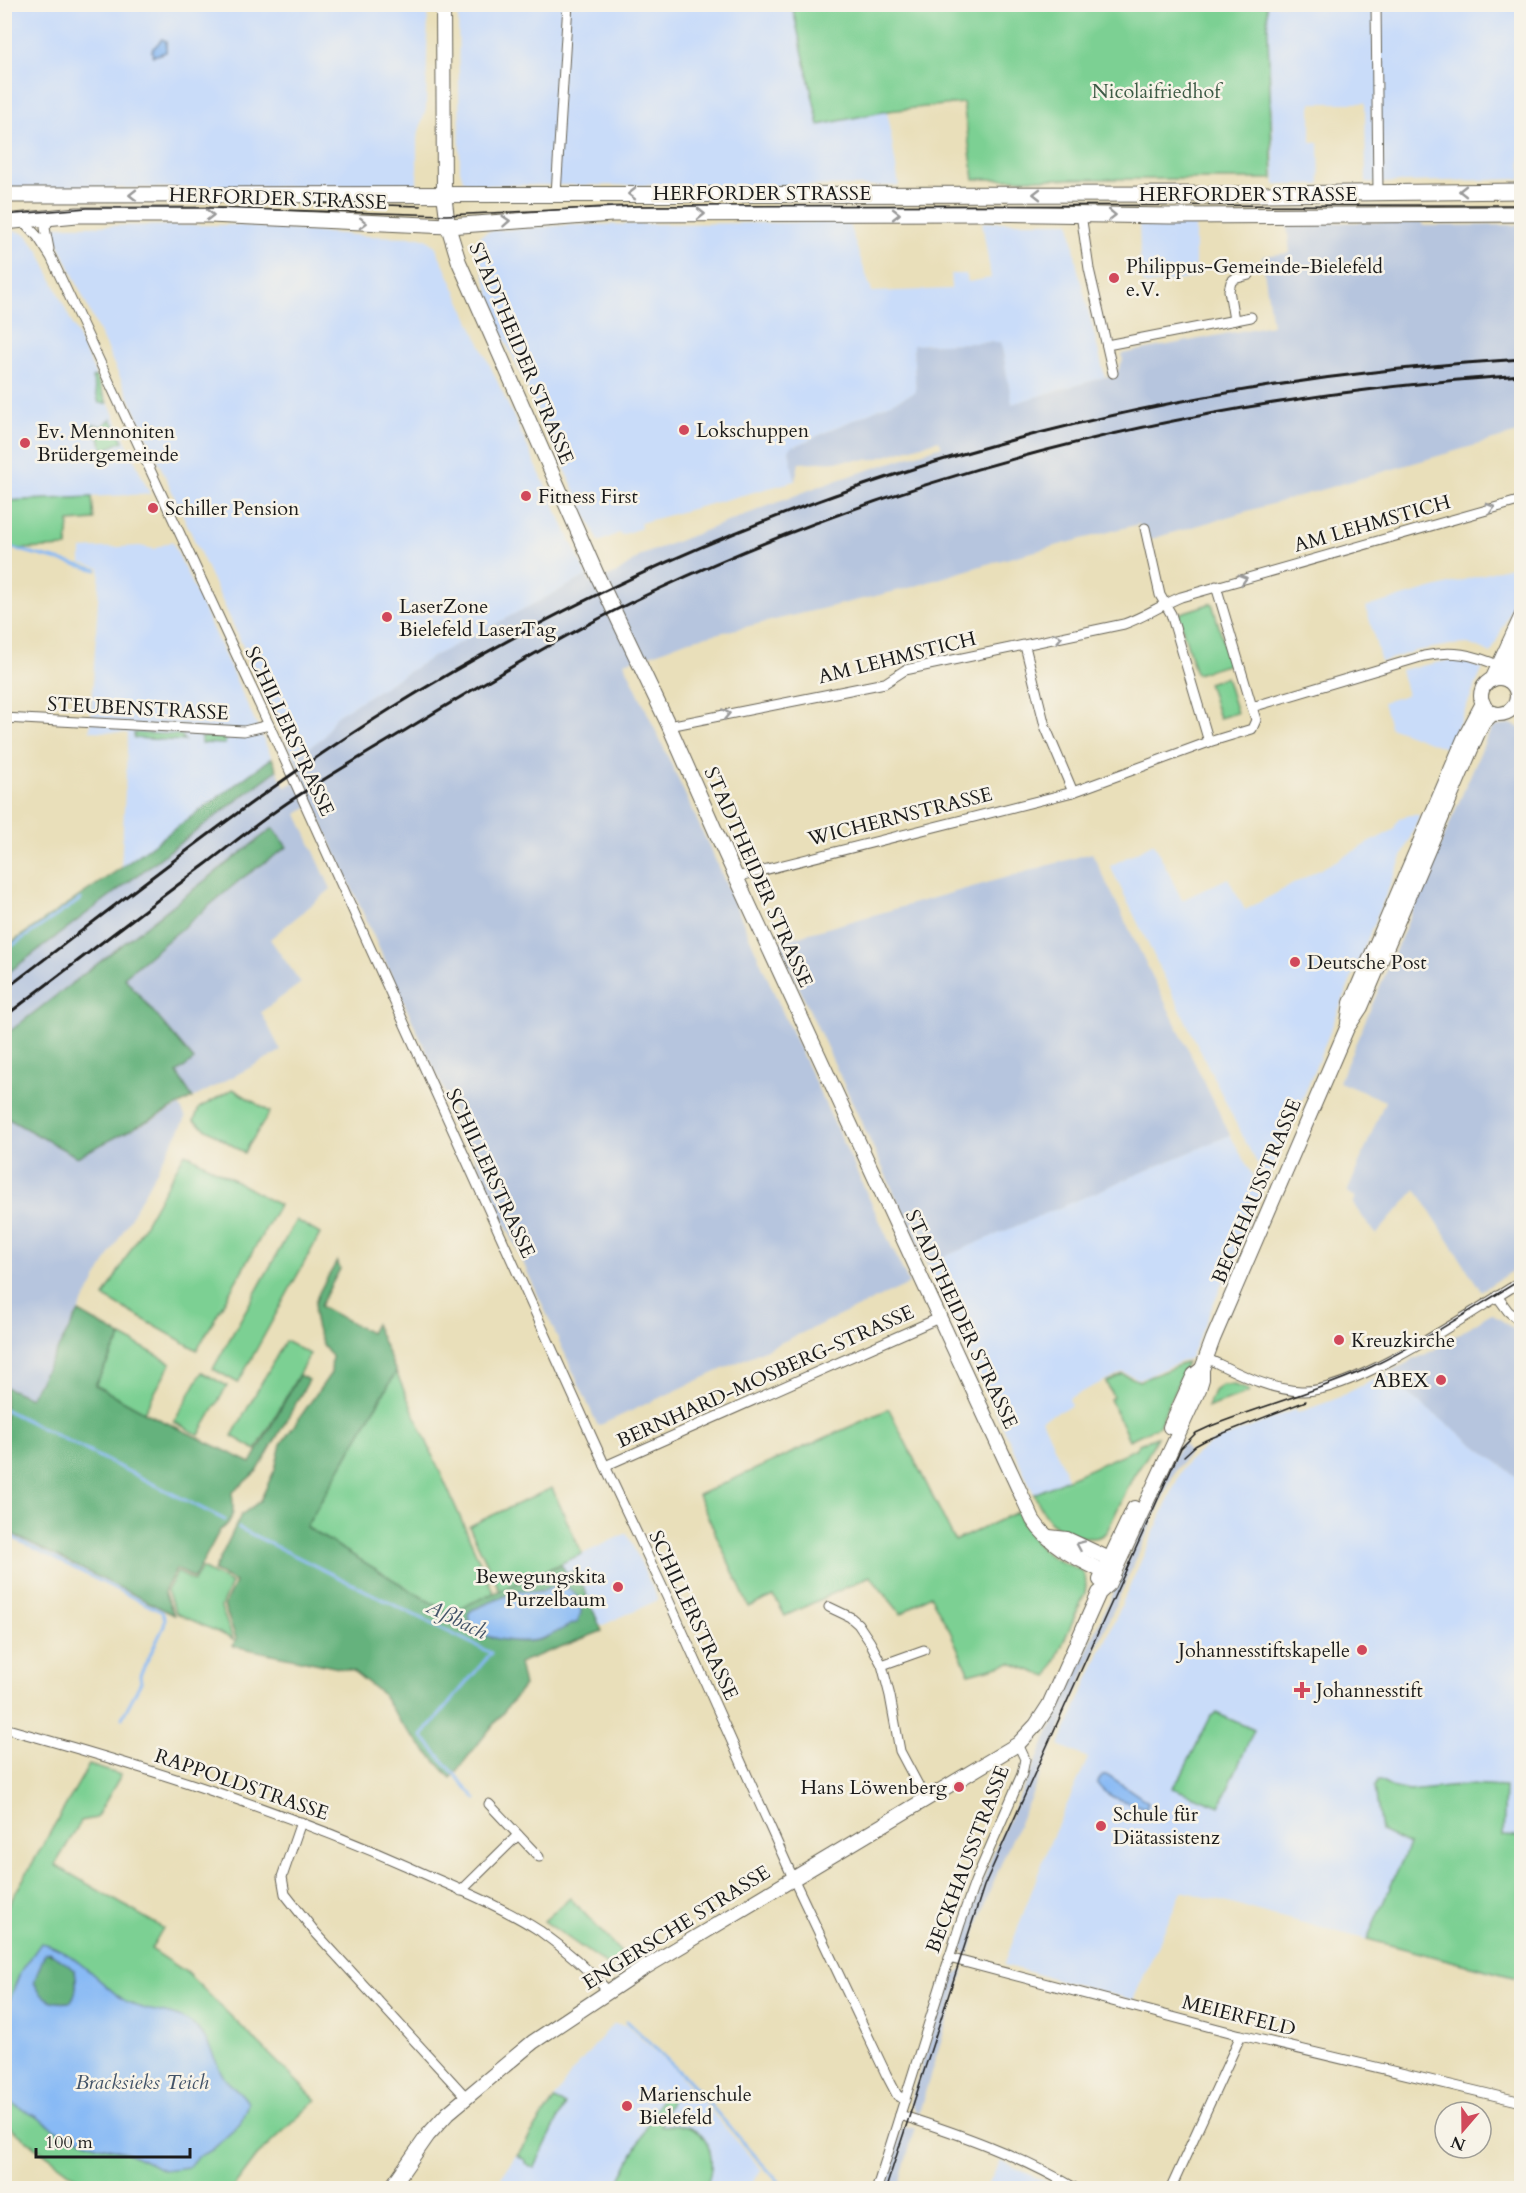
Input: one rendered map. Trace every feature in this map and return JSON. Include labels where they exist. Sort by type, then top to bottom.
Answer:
[{"type":"main road","name":"STADTHEIDER STRASSE","points":[[443,4],[444,194],[448,226],[459,262],[594,567],[1034,1520],[1048,1537],[1067,1539],[1111,1567]]},
{"type":"main road","name":"HERFORDER STRASSE","points":[[4,195],[1266,194],[1521,190]]},
{"type":"main road","name":"HERFORDER STRASSE","points":[[4,222],[77,215],[210,215],[448,226],[612,214],[1170,216],[1521,214]]},
{"type":"main road","points":[[1500,680],[1499,666],[1521,615]]},
{"type":"main road","points":[[1500,680],[1511,683],[1516,693],[1518,707],[1506,712],[1493,713],[1486,709],[1483,703],[1483,689],[1500,680],[1510,666],[1521,637]]},
{"type":"main road","name":"BECKHAUSSTRASSE","points":[[1347,1028],[1352,1003],[1466,737],[1483,703]]},
{"type":"main road","name":"BECKHAUSSTRASSE","points":[[1018,1744],[1036,1725],[1049,1705],[1099,1593],[1099,1582],[1111,1567],[1199,1389],[1204,1364],[1347,1028],[1361,1007],[1474,740],[1493,713]]},
{"type":"main road","name":"ENGERSCHE STRASSE","points":[[391,2188],[428,2135],[466,2097],[533,2042],[608,1991],[1018,1744]]},
{"type":"street","points":[[556,194],[568,4]]},
{"type":"street","points":[[1376,4],[1378,192]]},
{"type":"street","points":[[1081,214],[1089,269],[1113,373]]},
{"type":"street","name":"SCHILLERSTRASSE","points":[[50,218],[45,228],[51,257]]},
{"type":"street","name":"SCHILLERSTRASSE","points":[[22,220],[38,237],[51,257],[269,725],[793,1878],[886,2074],[897,2095],[905,2100]]},
{"type":"street","points":[[1234,320],[1229,290],[1231,282],[1249,275]]},
{"type":"street","points":[[1107,345],[1251,317]]},
{"type":"street","name":"AM LEHMSTICH","points":[[669,726],[885,683],[905,670],[1124,624],[1145,617],[1164,604],[1216,586],[1521,500]]},
{"type":"street","points":[[1145,528],[1160,595],[1171,614],[1209,742]]},
{"type":"street","points":[[1216,586],[1252,707],[1436,654],[1461,653],[1499,666]]},
{"type":"street","points":[[1025,646],[1045,726],[1073,792]]},
{"type":"street","name":"WICHERNSTRASSE","points":[[736,877],[1073,792],[1209,742],[1252,729],[1256,720],[1252,707]]},
{"type":"street","name":"STEUBENSTRASSE","points":[[4,718],[244,731],[269,725]]},
{"type":"street","points":[[1204,1364],[1281,1389],[1302,1392],[1321,1389],[1379,1366],[1521,1281]]},
{"type":"street","points":[[1497,1296],[1521,1323]]},
{"type":"street","name":"BERNHARD-MOSBERG-STRASSE","points":[[605,1466],[939,1318]]},
{"type":"street","points":[[829,1607],[842,1612],[858,1624],[882,1665],[899,1747],[925,1798]]},
{"type":"street","points":[[882,1665],[924,1650]]},
{"type":"street","name":"RAPPOLDSTRASSE","points":[[4,1728],[130,1764],[302,1822],[461,1891],[540,1932],[577,1960],[608,1991]]},
{"type":"street","name":"BECKHAUSSTRASSE","points":[[877,2188],[975,1882],[1022,1774],[1025,1756],[1018,1744]]},
{"type":"street","points":[[489,1804],[539,1857]]},
{"type":"street","points":[[302,1822],[282,1877],[285,1894],[315,1932],[466,2097]]},
{"type":"street","points":[[461,1891],[518,1835]]},
{"type":"street","name":"MEIERFELD","points":[[949,1958],[1241,2035],[1521,2102]]},
{"type":"street","points":[[1171,2188],[1241,2035]]},
{"type":"street","points":[[900,2115],[997,2149],[1076,2188]]},
{"type":"shaded area","points":[[4,5],[428,5],[426,109],[417,138],[417,183],[413,186],[5,189]]},
{"type":"shaded area","points":[[458,5],[792,5],[819,124],[887,111],[899,186],[471,185],[463,180],[460,170]]},
{"type":"shaded area","points":[[1267,5],[1521,5],[1521,179],[1366,183],[1365,103],[1311,103],[1311,142],[1319,143],[1320,185],[1275,185]]},
{"type":"shaded area","points":[[848,222],[872,292],[951,289],[951,274],[966,274],[968,282],[991,278],[982,222],[1070,222],[1077,266],[1105,377],[1012,404],[1001,342],[913,345],[916,392],[791,448],[789,450],[795,481],[640,523],[641,528],[621,535],[619,533],[599,542],[500,330],[477,245],[480,236],[489,231],[568,225]]},
{"type":"shaded area","points":[[1421,222],[1424,226],[1521,225],[1521,432],[1144,541],[1139,524],[987,564],[909,588],[686,641],[624,662],[909,1284],[598,1426],[313,804],[297,814],[331,889],[270,939],[301,983],[261,1012],[281,1051],[193,1098],[177,1073],[193,1060],[5,1091],[5,947],[121,868],[272,758],[285,787],[302,778],[294,758],[324,737],[335,717],[436,655],[587,576],[592,584],[615,574],[642,555],[822,485],[942,446],[939,440],[875,459],[799,463],[795,481],[789,450],[793,445],[796,446],[916,392],[913,345],[1001,342],[1012,404],[1116,374],[1123,360],[1121,354],[1272,325],[1262,256],[1290,253],[1287,223]]},
{"type":"shaded area","points":[[1139,224],[1195,225],[1195,278],[1148,285],[1143,283]]},
{"type":"shaded area","points":[[236,225],[366,236],[419,237],[427,239],[435,246],[587,576],[436,655],[335,717],[324,737],[294,758],[52,229],[54,226]]},
{"type":"shaded area","points":[[16,231],[26,234],[39,251],[150,494],[5,501],[4,232]]},
{"type":"shaded area","points":[[172,541],[272,758],[121,868],[128,733],[90,731],[100,568],[81,563],[81,549],[140,546],[154,549]]},
{"type":"shaded area","points":[[1521,564],[1521,587],[1491,653],[1468,644],[1450,645],[1415,651],[1381,662],[1366,607]]},
{"type":"shaded area","points":[[1445,661],[1462,661],[1483,668],[1448,749],[1390,727],[1383,702],[1407,695],[1400,670]]},
{"type":"shaded area","points":[[1511,724],[1522,729],[1521,1265],[1481,1291],[1416,1189],[1376,1235],[1353,1204],[1356,1197],[1347,1193],[1385,1101],[1339,1082],[1486,739],[1496,726]]},
{"type":"shaded area","points":[[1420,815],[1268,1177],[1263,1173],[1246,1144],[1110,866],[1154,843],[1182,900],[1228,878],[1245,910],[1393,830],[1399,818]]},
{"type":"shaded area","points":[[1092,853],[1230,1135],[927,1264],[778,942]]},
{"type":"shaded area","points":[[180,1106],[186,1118],[30,1398],[5,1387],[5,1117],[77,1157]]},
{"type":"shaded area","points":[[1230,1135],[1262,1192],[1190,1358],[1139,1379],[1123,1372],[1069,1398],[1071,1406],[1042,1419],[1068,1478],[1034,1494],[927,1264]]},
{"type":"shaded area","points":[[1491,1313],[1521,1334],[1521,1480],[1383,1375],[1436,1349]]},
{"type":"shaded area","name":"Johannesstift","points":[[1383,1375],[1521,1480],[1521,1980],[1182,1891],[1133,2000],[1004,1965],[1050,1842],[1088,1758],[1059,1745],[1182,1469],[1189,1460],[1211,1443],[1296,1409],[1297,1413],[1333,1400]]},
{"type":"shaded area","points":[[1183,1441],[1189,1453],[1175,1471],[1004,1857],[968,1956],[959,1944],[993,1853],[1173,1458]]},
{"type":"shaded area","name":"Bewegungskita Purzelbaum","points":[[627,1533],[658,1600],[603,1625],[598,1623],[577,1570],[567,1575],[561,1564]]},
{"type":"shaded area","points":[[964,1969],[918,2116],[910,2103],[949,1977]]},
{"type":"shaded area","name":"Marienschule Bielefeld","points":[[613,2024],[626,2025],[675,2070],[762,2170],[749,2188],[494,2188],[572,2072]]},
{"type":"shaded area","points":[[904,2127],[915,2127],[898,2188],[883,2188],[901,2130]]},
{"type":"shaded area","points":[[1001,2161],[1057,2187],[1060,2188],[985,2188]]},
{"type":"green space","name":"Nicolaifriedhof","points":[[792,5],[1267,5],[1273,179],[974,179],[963,103],[887,111],[819,125]]},
{"type":"green space","points":[[95,376],[107,403],[99,403],[92,378]]},
{"type":"green space","points":[[111,419],[123,441],[104,450],[93,425],[102,426]]},
{"type":"green space","points":[[92,497],[94,520],[69,522],[67,547],[21,549],[5,547],[5,501]]},
{"type":"green space","points":[[1212,603],[1230,664],[1196,674],[1178,614]]},
{"type":"green space","points":[[1226,677],[1237,713],[1219,718],[1208,683]]},
{"type":"green space","points":[[134,733],[181,735],[185,741],[134,738]]},
{"type":"green space","points":[[201,737],[226,738],[225,744],[201,743]]},
{"type":"green space","points":[[272,758],[277,770],[5,975],[5,947],[121,868]]},
{"type":"green space","points":[[273,828],[287,847],[241,879],[124,977],[194,1060],[177,1073],[193,1098],[77,1157],[5,1117],[5,1035]]},
{"type":"green space","points":[[233,1089],[270,1112],[244,1153],[194,1121],[199,1108]]},
{"type":"green space","points":[[185,1153],[279,1205],[197,1350],[104,1297]]},
{"type":"green space","points":[[296,1220],[320,1234],[238,1383],[213,1369]]},
{"type":"green space","points":[[337,1261],[340,1269],[320,1306],[370,1333],[375,1324],[396,1372],[306,1527],[448,1613],[561,1564],[567,1574],[576,1570],[602,1631],[519,1663],[524,1686],[451,1778],[399,1721],[382,1694],[353,1671],[233,1646],[236,1638],[224,1606],[235,1582],[214,1571],[241,1515],[260,1501],[275,1469],[281,1444],[331,1373],[332,1356],[325,1348],[318,1332],[314,1311],[318,1294]],"holes":[[[558,1584],[580,1607],[576,1622],[537,1640],[510,1641],[475,1632],[494,1600],[520,1590],[542,1591]]]},
{"type":"green space","points":[[79,1312],[121,1336],[95,1385],[144,1412],[251,1463],[299,1375],[309,1380],[258,1470],[232,1493],[231,1518],[220,1530],[194,1578],[176,1569],[164,1592],[174,1615],[8,1532],[5,1526],[5,1387],[30,1398]]},
{"type":"green space","points":[[122,1336],[171,1363],[144,1412],[95,1385]]},
{"type":"green space","points":[[285,1341],[310,1354],[256,1450],[232,1436]]},
{"type":"green space","points":[[1187,1362],[1159,1426],[1129,1440],[1110,1399],[1113,1397],[1106,1382],[1123,1374],[1139,1381]]},
{"type":"green space","points":[[202,1372],[227,1386],[199,1435],[174,1422]]},
{"type":"green space","points":[[396,1372],[494,1594],[448,1613],[306,1527]]},
{"type":"green space","points":[[1222,1385],[1234,1385],[1249,1390],[1248,1393],[1207,1408],[1214,1391]]},
{"type":"green space","points":[[889,1409],[955,1541],[1017,1512],[1024,1527],[1039,1547],[1052,1557],[1084,1574],[1085,1593],[1048,1677],[1011,1663],[969,1674],[949,1629],[930,1595],[901,1614],[870,1576],[785,1616],[774,1596],[749,1607],[698,1495]]},
{"type":"green space","points":[[1157,1437],[1134,1475],[1107,1531],[1102,1535],[1088,1538],[1071,1534],[1051,1522],[1041,1509],[1034,1494]]},
{"type":"green space","points":[[552,1488],[582,1554],[500,1591],[469,1526]]},
{"type":"green space","points":[[202,1568],[231,1583],[221,1607],[233,1639],[176,1613],[167,1591],[177,1572],[194,1581]]},
{"type":"green space","points":[[1216,1713],[1254,1730],[1220,1806],[1172,1788],[1181,1776],[1211,1716]]},
{"type":"green space","points":[[89,1765],[121,1775],[96,1818],[81,1821],[55,1865],[163,1928],[151,1949],[186,1972],[316,2100],[257,2156],[233,2188],[91,2188],[5,2124],[5,1911]]},
{"type":"green space","points":[[1378,1780],[1391,1787],[1409,1791],[1468,1785],[1505,1787],[1503,1836],[1521,1837],[1521,1979],[1367,1939],[1409,1845],[1381,1831],[1375,1787]]},
{"type":"green space","points":[[570,1898],[628,1960],[607,1965],[544,1921]]},
{"type":"green space","points":[[45,1952],[55,1955],[75,1970],[76,1991],[71,2002],[48,2000],[37,1988],[34,1982]]},
{"type":"green space","points":[[663,2094],[672,2099],[660,2125],[680,2125],[693,2129],[706,2142],[710,2151],[711,2170],[705,2188],[616,2188]]},
{"type":"green space","points":[[554,2100],[565,2105],[534,2168],[517,2155]]},
{"type":"water","points":[[162,39],[166,41],[166,52],[153,56],[152,50]]},
{"type":"water","points":[[558,1584],[574,1593],[580,1603],[578,1622],[544,1638],[527,1641],[496,1639],[471,1629],[468,1614],[472,1610],[520,1590],[542,1591]]},
{"type":"water","points":[[1103,1775],[1108,1775],[1148,1802],[1146,1808],[1106,1793],[1097,1783]]},
{"type":"water","name":"Bracksieks Teich","points":[[41,1943],[52,1946],[74,1959],[124,2000],[141,2008],[176,2016],[193,2025],[204,2037],[226,2080],[241,2093],[248,2103],[240,2124],[212,2150],[199,2156],[188,2167],[164,2170],[126,2152],[99,2146],[56,2130],[5,2100],[5,2011],[20,1973]],"holes":[[[50,1952],[75,1970],[76,1991],[71,2002],[48,2000],[40,1993],[34,1982],[45,1953]]]},
{"type":"waterway","points":[[4,546],[97,570]]},
{"type":"waterway","points":[[4,951],[81,899]]},
{"type":"waterway","name":"Aßbach","points":[[4,1409],[225,1520]]},
{"type":"waterway","name":"Aßbach","points":[[239,1528],[491,1653],[422,1736],[476,1799]]},
{"type":"waterway","points":[[4,1533],[162,1612],[165,1618],[164,1626],[140,1675],[141,1682],[122,1718]]},
{"type":"waterway","name":"Aßbach","points":[[627,2021],[688,2080],[783,2187]]},
{"type":"tram line","points":[[310,203],[421,206]]},
{"type":"tram line","points":[[4,215],[87,208],[210,208],[446,215],[637,206],[1522,205]]},
{"type":"tram line","points":[[886,2188],[984,1886],[1181,1448],[1196,1433],[1211,1426],[1371,1367],[1428,1336],[1522,1279]]},
{"type":"tram line","points":[[1184,1456],[1206,1440],[1306,1401]]},
{"type":"railway","points":[[4,990],[243,809],[392,708],[523,633],[657,567],[794,510],[934,462],[1077,424],[1223,394],[1371,372],[1522,359]]},
{"type":"railway","points":[[4,1017],[256,825],[317,784],[470,691],[563,638],[627,604],[762,544],[866,505],[973,471],[1080,442],[1189,418],[1300,399],[1410,385],[1522,375]]},
{"type":"place","name":"Philippus-Gemeinde-Bielefeld e.V.","points":[[1114,278]]},
{"type":"place","name":"Lokschuppen","points":[[684,430]]},
{"type":"place","name":"Ev. Mennoniten Brüdergemeinde","points":[[25,443]]},
{"type":"place","name":"Fitness First","points":[[526,496]]},
{"type":"place","name":"Schiller Pension","points":[[153,508]]},
{"type":"place","name":"LaserZone Bielefeld LaserTag","points":[[387,617]]},
{"type":"place","name":"Deutsche Post","points":[[1295,962]]},
{"type":"place","name":"Kreuzkirche","points":[[1339,1340]]},
{"type":"place","name":"ABEX","points":[[1441,1380]]},
{"type":"place","name":"Bewegungskita Purzelbaum","points":[[618,1587]]},
{"type":"place","name":"Johannesstiftskapelle","points":[[1362,1650]]},
{"type":"place","name":"Johannesstift","points":[[1302,1690]]},
{"type":"place","name":"Hans Löwenberg","points":[[959,1787]]},
{"type":"place","name":"Schule für Diätassistenz","points":[[1101,1826]]},
{"type":"place","name":"Marienschule Bielefeld","points":[[627,2106]]}]
